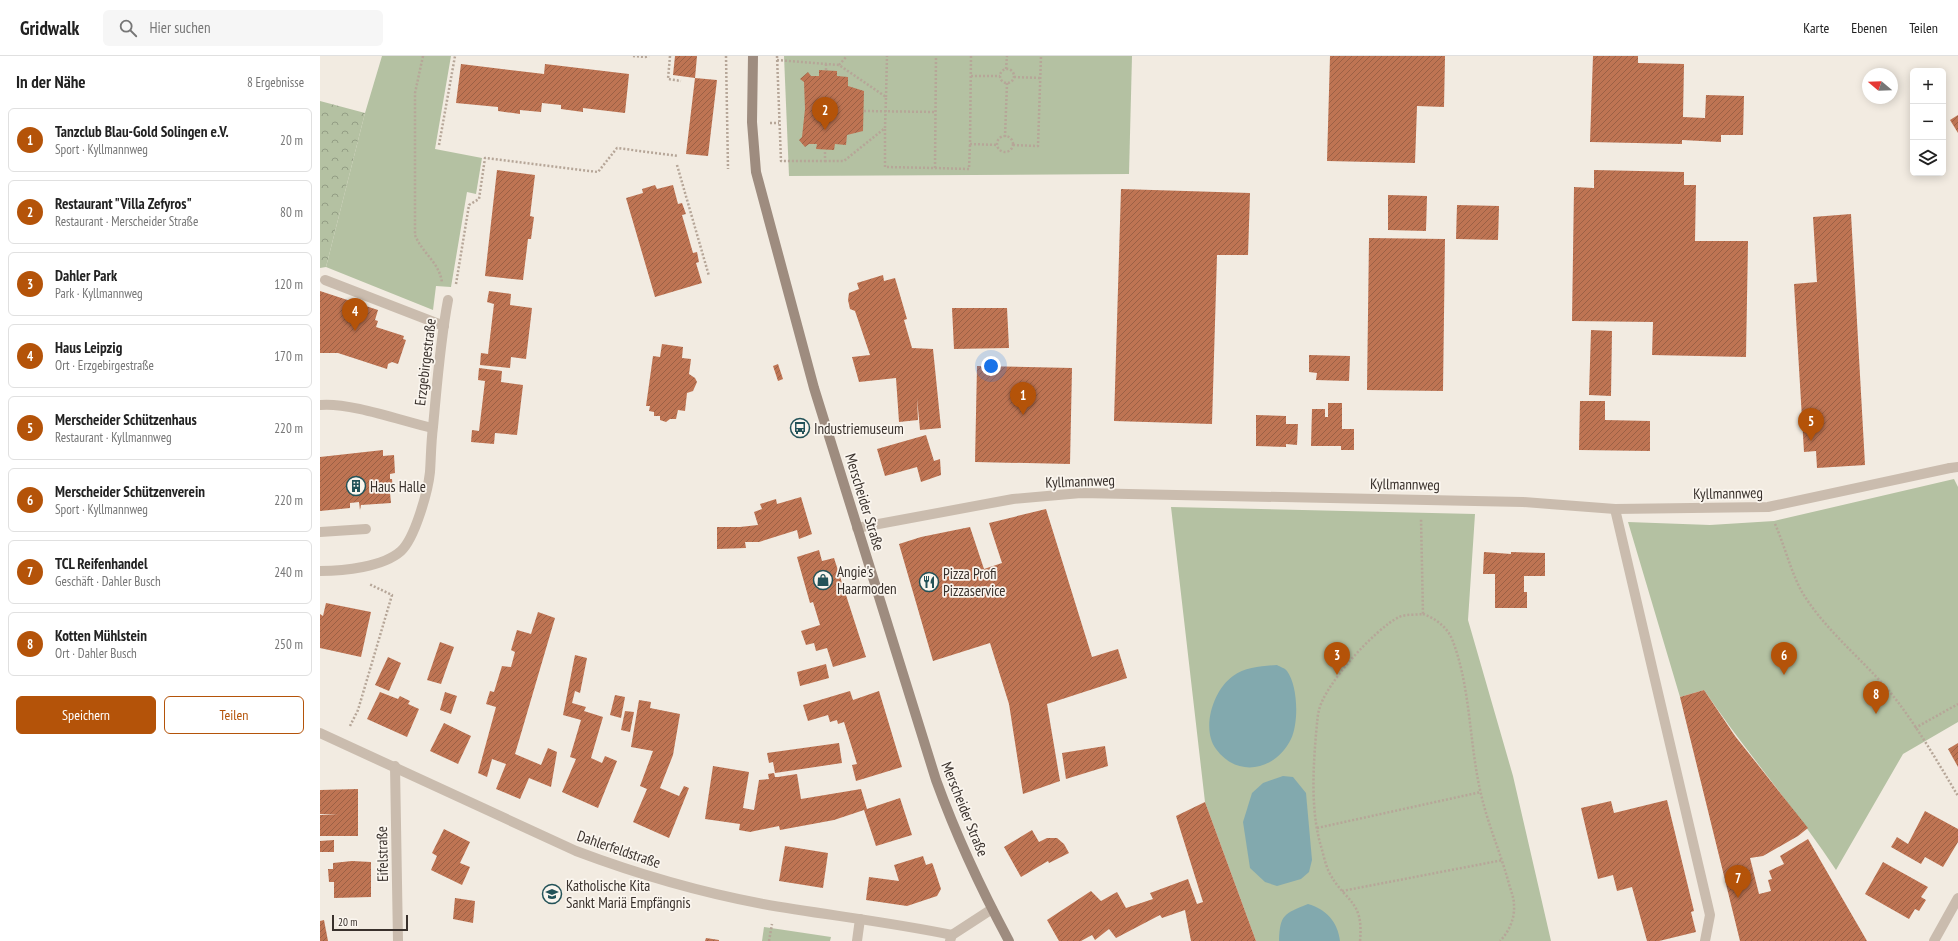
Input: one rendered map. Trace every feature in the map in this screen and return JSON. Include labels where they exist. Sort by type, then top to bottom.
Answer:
[{"type":"main road","name":"Merscheider Straße","points":[[754,56],[752,122],[756,172],[814,388],[936,780],[949,816],[1009,941]]},
{"type":"street","points":[[325,280],[444,326]]},
{"type":"street","name":"Erzgebirgestraße","points":[[320,571],[341,571],[389,559],[401,551],[410,540],[429,478],[432,428],[448,300]]},
{"type":"street","name":"Erzgebirgestraße","points":[[320,405],[330,404],[351,408],[432,428]]},
{"type":"street","name":"Kyllmannweg","points":[[857,528],[1013,499],[1081,493],[1523,502],[1615,510],[1768,507],[1954,467]]},
{"type":"street","points":[[1615,510],[1710,914],[1705,941]]},
{"type":"street","points":[[320,532],[366,529]]},
{"type":"street","name":"Dahlerfeldstraße","points":[[320,733],[395,766],[576,851],[615,866],[713,893],[777,906],[860,919],[951,938]]},
{"type":"street","name":"Eifelstraße","points":[[395,766],[398,941]]},
{"type":"street","points":[[1934,941],[1958,898]]},
{"type":"street","points":[[951,938],[992,908]]},
{"type":"street","points":[[857,941],[860,919]]},
{"type":"path","points":[[423,56],[415,93],[415,235],[423,249],[437,266],[441,275],[442,287],[448,300],[455,291],[469,205],[480,199],[485,158],[598,172],[617,148],[678,156]]},
{"type":"path","points":[[439,145],[455,56]]},
{"type":"path","points":[[633,56],[649,56]]},
{"type":"path","points":[[670,56],[668,80],[681,81]]},
{"type":"path","points":[[726,56],[728,169]]},
{"type":"path","points":[[777,56],[781,161],[844,161],[885,128]]},
{"type":"path","points":[[839,65],[847,56]]},
{"type":"path","points":[[887,56],[885,167],[969,169],[971,56]]},
{"type":"path","points":[[935,168],[936,56]]},
{"type":"path","points":[[1000,76],[1002,71],[1006,69],[1007,56]]},
{"type":"path","points":[[1013,145],[1038,146],[1041,56]]},
{"type":"path","points":[[777,60],[839,65],[886,97]]},
{"type":"path","points":[[826,64],[826,70]]},
{"type":"path","points":[[1000,76],[1001,80],[1007,83],[1012,82],[1014,77],[1013,71],[1006,69]]},
{"type":"path","points":[[971,76],[1000,76]]},
{"type":"path","points":[[1014,77],[1040,78]]},
{"type":"path","points":[[1005,137],[1007,83]]},
{"type":"path","points":[[864,111],[935,112]]},
{"type":"path","points":[[1005,137],[1010,138],[1013,145],[1011,150],[1007,152],[1002,151],[998,145],[999,140],[1005,137]]},
{"type":"path","points":[[970,144],[998,145]]},
{"type":"path","points":[[825,150],[825,161]]},
{"type":"path","points":[[677,165],[709,276]]},
{"type":"path","points":[[1421,500],[1423,614]]},
{"type":"path","points":[[1768,507],[1781,536],[1792,571],[1802,592],[1838,638],[1890,693],[1929,749],[1958,796]]},
{"type":"path","points":[[341,571],[392,595],[358,710],[343,743]]},
{"type":"path","points":[[1360,941],[1361,927],[1359,914],[1353,902],[1342,891],[1329,872],[1317,828],[1314,810],[1314,753],[1319,709],[1331,684],[1354,657],[1387,624],[1401,616],[1423,614],[1433,618],[1446,629],[1454,644],[1467,701],[1480,792],[1486,815],[1503,860],[1514,905],[1508,930],[1500,941]]},
{"type":"path","points":[[1915,728],[1958,704]]},
{"type":"path","points":[[1317,828],[1480,792]]},
{"type":"path","points":[[1342,891],[1503,860]]},
{"type":"green space","points":[[382,56],[451,56],[435,149],[482,158],[476,194],[467,192],[451,287],[436,286],[433,310],[326,267],[365,113]]},
{"type":"green space","points":[[784,56],[1132,56],[1129,174],[789,176]]},
{"type":"green space","points":[[320,101],[365,113],[326,267],[320,268]]},
{"type":"green space","points":[[1954,479],[1958,487],[1958,722],[1903,754],[1836,870],[1804,824],[1704,690],[1680,697],[1628,522],[1710,525],[1774,521]]},
{"type":"green space","points":[[1171,507],[1475,514],[1468,620],[1513,776],[1551,941],[1256,941],[1205,802]]},
{"type":"green space","points":[[764,927],[831,937],[830,941],[762,941]]},
{"type":"water","points":[[1277,665],[1284,668],[1291,678],[1296,704],[1294,732],[1284,750],[1276,758],[1266,764],[1256,767],[1245,767],[1235,764],[1225,758],[1216,749],[1212,741],[1210,721],[1211,710],[1215,700],[1226,682],[1238,673],[1254,668]]},
{"type":"water","points":[[1283,776],[1293,777],[1306,793],[1312,860],[1309,872],[1301,879],[1277,886],[1265,882],[1250,868],[1243,822],[1252,793],[1263,783]]},
{"type":"water","points":[[1308,904],[1320,909],[1330,917],[1337,928],[1340,941],[1279,941],[1282,920],[1285,916],[1293,910]]},
{"type":"building","points":[[675,56],[697,56],[695,78],[673,75]]},
{"type":"building","points":[[1330,56],[1445,56],[1444,107],[1417,106],[1415,163],[1327,161]]},
{"type":"building","points":[[1593,56],[1638,56],[1638,63],[1684,64],[1683,117],[1705,118],[1706,95],[1744,96],[1743,135],[1721,135],[1721,142],[1682,140],[1682,144],[1590,142]]},
{"type":"building","points":[[461,64],[544,74],[545,64],[629,74],[625,113],[583,108],[583,112],[561,109],[561,105],[542,103],[541,112],[520,110],[520,114],[498,111],[498,107],[456,103]]},
{"type":"building","points":[[819,70],[837,71],[837,76],[848,77],[848,86],[864,91],[863,131],[847,135],[846,145],[835,144],[834,150],[816,149],[817,144],[809,144],[805,147],[799,140],[802,137],[805,109],[804,82],[800,79],[808,72],[811,76],[819,76]]},
{"type":"building","points":[[695,78],[717,80],[708,156],[686,154]]},
{"type":"building","points":[[1958,115],[1958,133],[1950,120]]},
{"type":"building","points":[[497,170],[535,175],[530,216],[534,217],[531,239],[528,239],[523,280],[485,276]]},
{"type":"building","points":[[1594,170],[1684,172],[1684,185],[1696,185],[1695,241],[1748,241],[1746,357],[1652,355],[1653,322],[1572,321],[1574,187],[1594,188]]},
{"type":"building","points":[[655,185],[657,189],[673,185],[678,204],[682,203],[686,214],[682,215],[693,253],[697,252],[699,262],[696,263],[702,283],[655,297],[626,198],[643,193],[642,189]]},
{"type":"building","points":[[1121,189],[1250,193],[1248,255],[1217,255],[1212,424],[1114,421]]},
{"type":"building","points":[[1388,195],[1427,196],[1426,231],[1388,230]]},
{"type":"building","points":[[1457,205],[1499,206],[1498,240],[1456,239]]},
{"type":"building","points":[[1851,214],[1865,465],[1817,468],[1816,451],[1804,452],[1794,284],[1817,282],[1813,217]]},
{"type":"building","points":[[1369,238],[1445,239],[1443,391],[1367,390]]},
{"type":"building","points":[[883,275],[884,281],[895,278],[907,319],[904,320],[912,348],[933,349],[941,428],[920,430],[917,398],[918,420],[899,422],[896,378],[859,382],[852,357],[870,355],[855,311],[850,309],[848,300],[849,293],[859,289],[857,283]]},
{"type":"building","points":[[320,291],[378,310],[375,320],[378,321],[376,327],[404,336],[403,339],[406,340],[398,364],[392,362],[388,364],[387,369],[338,353],[320,353]]},
{"type":"building","points":[[489,291],[511,294],[510,305],[532,308],[526,359],[511,357],[510,368],[480,365],[481,353],[488,354],[494,304],[487,302]]},
{"type":"building","points":[[952,308],[1007,308],[1009,348],[954,349]]},
{"type":"building","points":[[1591,330],[1612,331],[1611,396],[1589,395]]},
{"type":"building","points":[[662,344],[683,347],[682,358],[691,359],[689,374],[695,378],[697,382],[693,391],[687,393],[685,411],[678,410],[676,419],[670,419],[666,422],[660,420],[660,416],[654,416],[654,412],[649,411],[650,406],[646,406],[653,356],[660,357]]},
{"type":"building","points":[[1309,355],[1350,356],[1349,381],[1316,380],[1317,373],[1309,372]]},
{"type":"building","points":[[778,364],[783,379],[778,381],[773,366]]},
{"type":"building","points":[[977,366],[1072,368],[1070,464],[975,462]]},
{"type":"building","points":[[479,368],[502,371],[501,382],[523,385],[517,435],[495,433],[494,444],[471,442],[472,430],[479,431],[485,381],[478,380]]},
{"type":"building","points":[[1580,401],[1605,401],[1605,420],[1650,421],[1650,451],[1579,450]]},
{"type":"building","points":[[1328,403],[1342,403],[1342,429],[1354,429],[1354,450],[1341,450],[1341,446],[1311,446],[1312,409],[1325,409],[1325,417],[1328,417]]},
{"type":"building","points":[[1256,415],[1286,416],[1286,424],[1298,424],[1297,445],[1286,444],[1286,447],[1256,446]]},
{"type":"building","points":[[926,435],[934,461],[940,459],[941,475],[921,482],[917,467],[885,476],[877,449]]},
{"type":"building","name":"Haus Halle","points":[[383,450],[383,456],[394,455],[395,473],[390,474],[393,492],[390,493],[391,503],[361,505],[360,510],[359,502],[350,503],[350,508],[320,511],[320,457]]},
{"type":"building","points":[[801,497],[812,534],[799,539],[797,530],[759,542],[745,542],[746,548],[717,549],[717,527],[758,525],[754,512],[762,509],[760,504],[776,499],[777,504]]},
{"type":"building","points":[[1046,509],[1092,657],[1118,649],[1127,678],[1047,704],[1060,781],[1023,794],[1009,704],[990,643],[933,661],[899,544],[921,537],[970,527],[984,569],[1002,563],[989,523]]},
{"type":"building","points":[[819,550],[822,561],[834,558],[866,657],[833,667],[827,648],[816,651],[814,643],[806,645],[801,631],[820,625],[813,602],[810,603],[797,557]]},
{"type":"building","points":[[1484,552],[1511,554],[1511,552],[1545,553],[1545,576],[1524,576],[1524,592],[1527,592],[1527,608],[1495,608],[1495,574],[1483,574]]},
{"type":"building","points":[[326,603],[371,612],[361,657],[320,648],[320,614],[323,616]]},
{"type":"building","points":[[538,612],[555,618],[515,754],[541,765],[548,748],[557,752],[551,787],[529,778],[520,799],[496,789],[506,764],[492,759],[487,777],[478,773],[496,707],[486,704],[490,691],[494,692],[502,666],[511,667],[515,652],[511,650],[517,630],[531,634]]},
{"type":"building","points":[[440,642],[454,647],[441,684],[427,680]]},
{"type":"building","points":[[575,655],[587,658],[580,693],[575,691],[572,703],[586,707],[584,711],[603,717],[591,758],[602,763],[605,756],[617,761],[598,808],[562,792],[576,759],[570,757],[581,720],[563,715]]},
{"type":"building","points":[[388,657],[401,663],[389,691],[375,685]]},
{"type":"building","points":[[826,664],[829,678],[800,686],[797,672]]},
{"type":"building","points":[[1704,690],[1735,736],[1808,828],[1798,836],[1763,856],[1750,858],[1759,894],[1771,891],[1768,880],[1772,879],[1769,871],[1784,864],[1780,856],[1808,839],[1867,941],[1740,941],[1680,697]]},
{"type":"building","points":[[850,691],[853,700],[879,691],[902,767],[856,781],[852,765],[857,764],[844,722],[838,724],[837,720],[830,722],[828,715],[808,721],[803,705]]},
{"type":"building","points":[[380,692],[398,699],[400,696],[410,701],[408,704],[419,709],[407,737],[367,719]]},
{"type":"building","points":[[445,692],[457,696],[451,714],[440,710]]},
{"type":"building","points":[[615,695],[625,697],[621,718],[610,715]]},
{"type":"building","points":[[639,700],[651,702],[650,708],[680,714],[673,755],[660,788],[679,796],[684,786],[689,788],[669,838],[633,822],[647,789],[640,786],[653,751],[631,747]]},
{"type":"building","points":[[625,711],[634,712],[630,732],[621,730]]},
{"type":"building","points":[[444,723],[471,736],[458,764],[430,751]]},
{"type":"building","points":[[839,743],[842,763],[775,773],[773,762],[769,763],[767,753]]},
{"type":"building","points":[[1958,743],[1958,767],[1948,749]]},
{"type":"building","points":[[1105,746],[1108,766],[1066,779],[1062,753]]},
{"type":"building","points":[[713,766],[749,772],[743,808],[754,810],[759,780],[769,779],[768,774],[774,773],[775,777],[797,774],[801,799],[861,789],[867,809],[900,798],[912,835],[876,846],[864,810],[834,820],[780,830],[779,826],[750,832],[739,830],[740,824],[705,819]]},
{"type":"building","points":[[358,789],[358,836],[320,836],[320,815],[338,814],[320,814],[320,790]]},
{"type":"building","points":[[1667,800],[1694,911],[1691,912],[1696,932],[1659,941],[1647,941],[1632,887],[1617,891],[1613,875],[1598,879],[1581,808],[1611,801],[1614,813]]},
{"type":"building","points":[[1205,802],[1256,941],[1191,941],[1185,910],[1162,918],[1160,915],[1116,938],[1109,929],[1095,940],[1092,935],[1081,941],[1059,941],[1047,920],[1091,891],[1101,901],[1117,892],[1126,908],[1153,899],[1150,893],[1188,879],[1197,904],[1203,902],[1176,816]]},
{"type":"building","points":[[1925,811],[1958,829],[1958,842],[1943,867],[1925,857],[1921,864],[1891,847],[1897,837],[1908,844]]},
{"type":"building","points":[[444,829],[470,842],[460,863],[470,867],[462,885],[431,870],[437,856],[432,853]]},
{"type":"building","points":[[1032,830],[1039,842],[1047,838],[1057,838],[1064,844],[1069,853],[1049,863],[1048,861],[1021,877],[1004,847]]},
{"type":"building","points":[[334,840],[334,852],[320,852],[320,841]]},
{"type":"building","points":[[785,846],[828,853],[823,888],[779,881]]},
{"type":"building","points":[[923,856],[926,865],[932,863],[933,865],[941,889],[937,896],[907,906],[866,900],[869,877],[899,881],[894,865]]},
{"type":"building","points":[[352,861],[371,862],[371,897],[334,898],[334,882],[329,882],[328,869],[333,869],[333,863]]},
{"type":"building","points":[[1883,862],[1928,887],[1921,897],[1926,900],[1919,911],[1915,909],[1909,919],[1865,894]]},
{"type":"building","points":[[455,898],[475,901],[473,923],[453,919]]},
{"type":"building","points":[[324,920],[328,941],[320,941],[320,921]]},
{"type":"building","points":[[706,938],[719,940],[719,941],[705,941]]},
{"type":"place","name":"Restaurant \"Villa Zefyros\"","points":[[825,130]]},
{"type":"place","name":"Haus Leipzig","points":[[355,331]]},
{"type":"place","name":"Tanzclub Blau-Gold Solingen e.V.","points":[[1023,415]]},
{"type":"place","name":"Industriemuseum","points":[[800,428]]},
{"type":"place","name":"Merscheider Schützenhaus","points":[[1811,441]]},
{"type":"place","name":"Haus Halle","points":[[356,486]]},
{"type":"place","name":"Angie's Haarmoden","points":[[823,580]]},
{"type":"place","name":"Pizza Profi Pizzaservice","points":[[929,582]]},
{"type":"place","name":"Dahler Park","points":[[1337,675]]},
{"type":"place","name":"Merscheider Schützenverein","points":[[1784,675]]},
{"type":"place","name":"Kotten Mühlstein","points":[[1876,714]]},
{"type":"place","name":"Katholische Kita Sankt Mariä Empfängnis","points":[[552,894]]},
{"type":"place","name":"TCL Reifenhandel","points":[[1738,898]]}]
